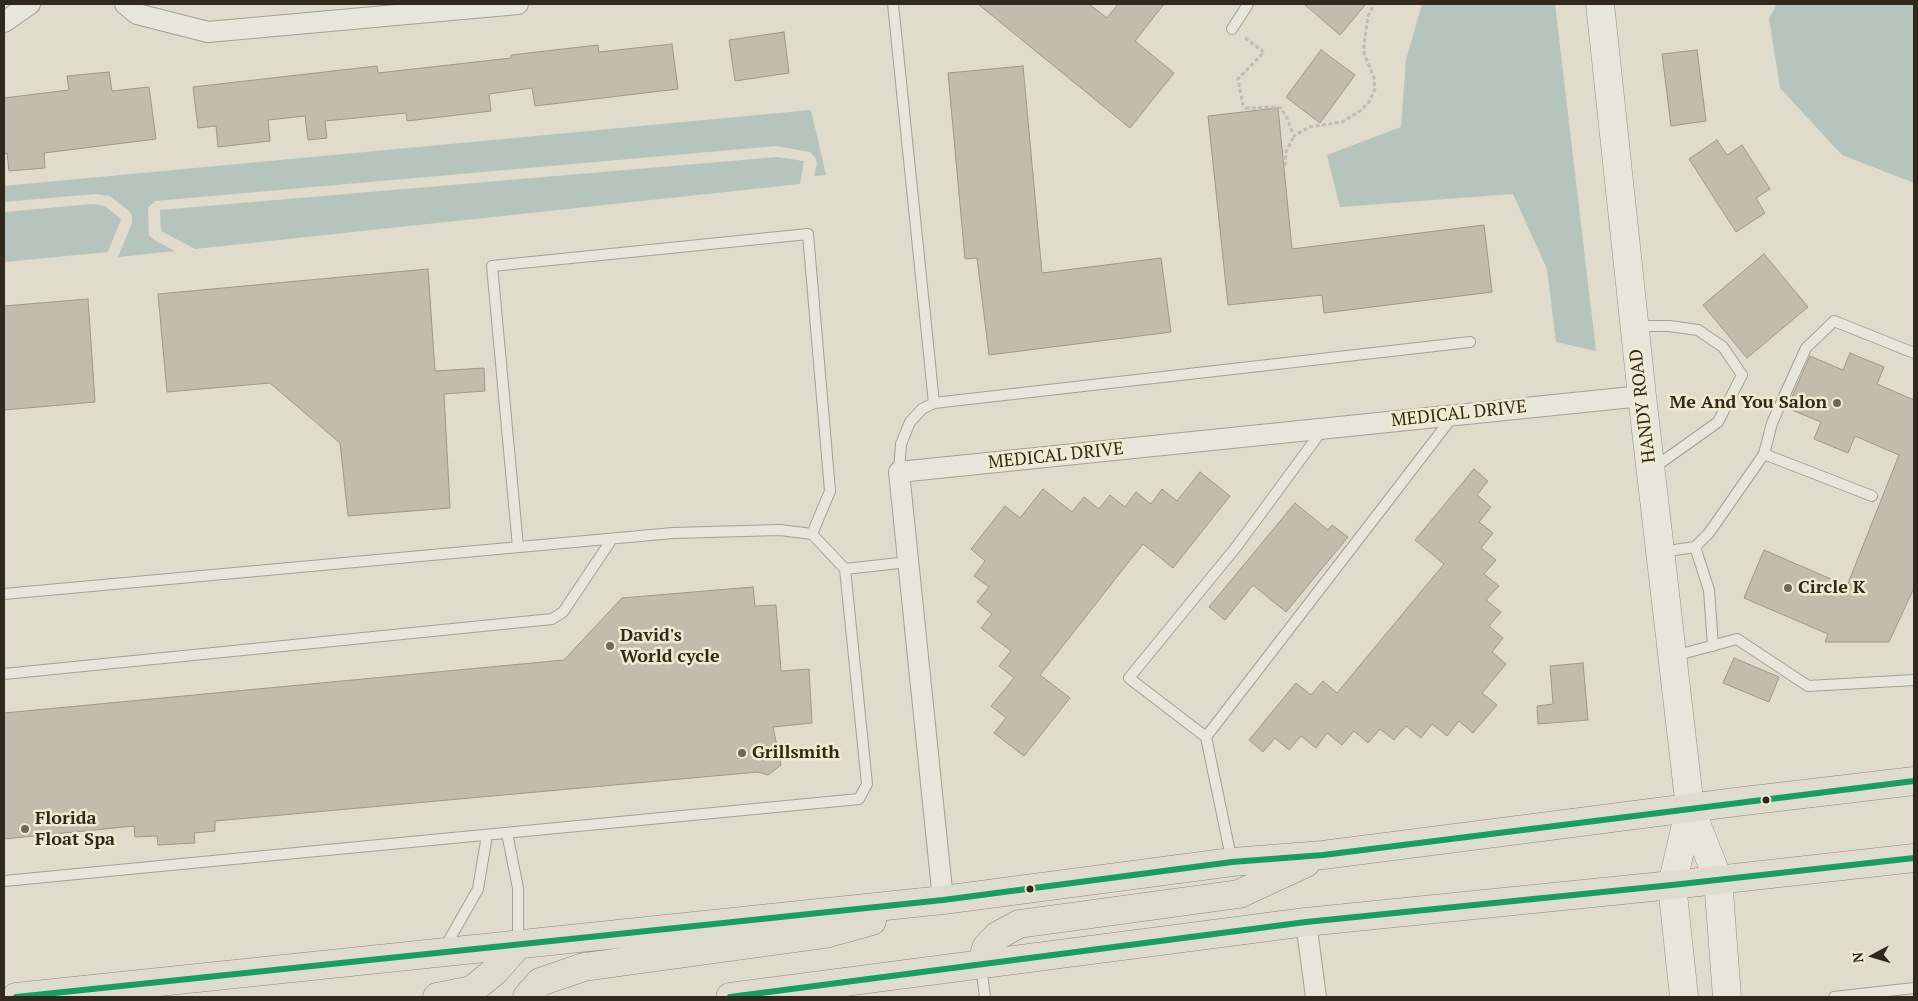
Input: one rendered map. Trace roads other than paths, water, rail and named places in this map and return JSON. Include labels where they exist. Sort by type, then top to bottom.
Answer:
[{"type":"main road","points":[[16,997],[943,900],[1232,862],[1323,855],[1914,781]]},
{"type":"main road","points":[[981,965],[986,948],[997,936],[1019,924],[1239,894],[1323,855]]},
{"type":"main road","points":[[730,997],[1306,922],[1672,885],[1914,858]]},
{"type":"main road","points":[[527,997],[540,982],[584,967],[825,934],[943,900]]},
{"type":"main road","points":[[437,997],[472,990],[495,971],[518,945]]},
{"type":"street","points":[[4,22],[30,4]]},
{"type":"street","points":[[125,4],[137,14],[208,32],[518,4]]},
{"type":"street","name":"HANDY ROAD","points":[[1600,4],[1650,470],[1690,808]]},
{"type":"street","name":"MEDICAL DRIVE","points":[[899,472],[1642,396]]},
{"type":"street","points":[[899,472],[943,900]]},
{"type":"street","points":[[1690,808],[1718,880],[1727,997]]},
{"type":"street","points":[[1684,997],[1672,885],[1690,808]]},
{"type":"street","points":[[1306,922],[1316,997]]},
{"type":"lane","points":[[893,4],[934,403]]},
{"type":"lane","points":[[1232,29],[1248,4]]},
{"type":"lane","points":[[518,548],[492,266],[808,234],[830,491],[812,534]]},
{"type":"lane","points":[[1660,552],[1695,547],[1709,533],[1764,454],[1772,423],[1806,348],[1834,321],[1914,353]]},
{"type":"lane","points":[[1634,326],[1669,326],[1698,330],[1723,347],[1742,375],[1718,422],[1650,470]]},
{"type":"lane","points":[[899,472],[901,444],[910,422],[922,409],[934,403],[1470,342]]},
{"type":"lane","points":[[1206,737],[1455,414]]},
{"type":"lane","points":[[1232,862],[1206,737],[1129,678],[1237,546],[1324,428]]},
{"type":"lane","points":[[1764,454],[1872,496]]},
{"type":"lane","points":[[4,594],[673,533],[780,530],[812,534],[845,569],[867,784],[859,799],[4,881]]},
{"type":"lane","points":[[4,674],[552,619],[563,612],[612,539]]},
{"type":"lane","points":[[1695,547],[1709,590],[1713,646]]},
{"type":"lane","points":[[845,569],[908,562]]},
{"type":"lane","points":[[1672,657],[1737,639],[1808,686],[1914,680]]},
{"type":"lane","points":[[507,833],[518,888],[518,945]]},
{"type":"lane","points":[[442,953],[478,890],[486,835]]},
{"type":"lane","points":[[981,965],[985,997]]},
{"type":"lane","points":[[1834,997],[1914,988]]},
{"type":"place","name":"Me And You Salon","points":[[1837,403]]},
{"type":"place","name":"Circle K","points":[[1788,588]]},
{"type":"place","name":"David's World cycle","points":[[610,646]]},
{"type":"place","name":"Grillsmith","points":[[742,753]]},
{"type":"place","name":"Florida Float Spa","points":[[25,829]]}]
